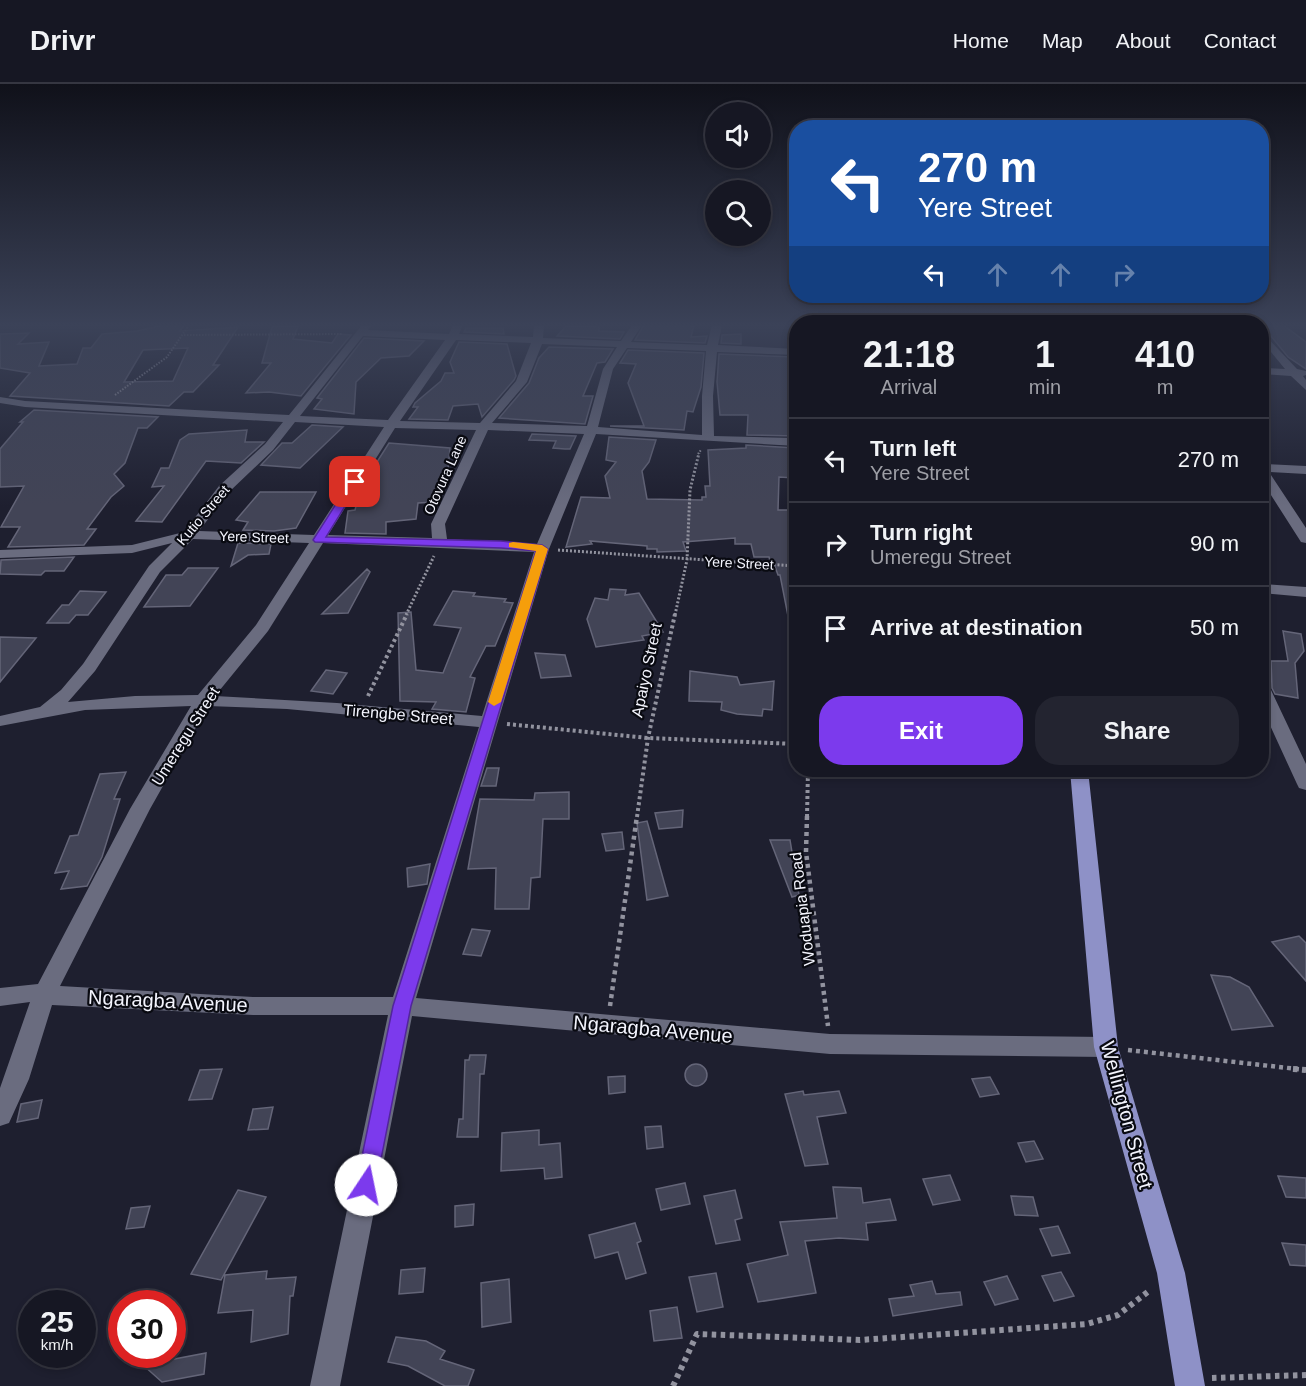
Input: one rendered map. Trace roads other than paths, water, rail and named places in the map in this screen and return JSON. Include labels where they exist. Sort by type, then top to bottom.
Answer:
[{"type":"main road","name":"Wellington Street","points":[[1080,777],[1106,1047],[1171,1273],[1189,1382]]},
{"type":"street","name":"Kutio Street","points":[[46,711],[67,694],[89,667],[154,569],[189,535],[224,489],[269,447],[317,386]]},
{"type":"street","name":"Umeregu Street","points":[[0,1115],[18,1079],[44,995],[140,809],[203,700],[262,628],[418,386]]},
{"type":"street","name":"Otovura Lane","points":[[440,543],[438,524],[484,425],[518,386]]},
{"type":"street","points":[[325,1386],[402,1006],[542,549],[591,432],[603,386]]},
{"type":"street","points":[[707,386],[708,439]]},
{"type":"street","points":[[0,400],[94,408],[391,424],[484,425],[789,442]]},
{"type":"street","points":[[1269,470],[1306,470]]},
{"type":"street","points":[[1269,481],[1306,539]]},
{"type":"street","name":"Yere Street","points":[[0,554],[132,549],[189,535],[440,543],[542,549]]},
{"type":"street","points":[[1269,590],[1306,592]]},
{"type":"street","name":"Tirengbe Street","points":[[0,721],[85,705],[203,700],[362,710],[488,722]]},
{"type":"street","points":[[1269,705],[1306,784]]},
{"type":"street","name":"Ngaragba Avenue","points":[[0,998],[33,992],[44,995],[253,1005],[402,1006],[830,1044],[1106,1047]]}]
